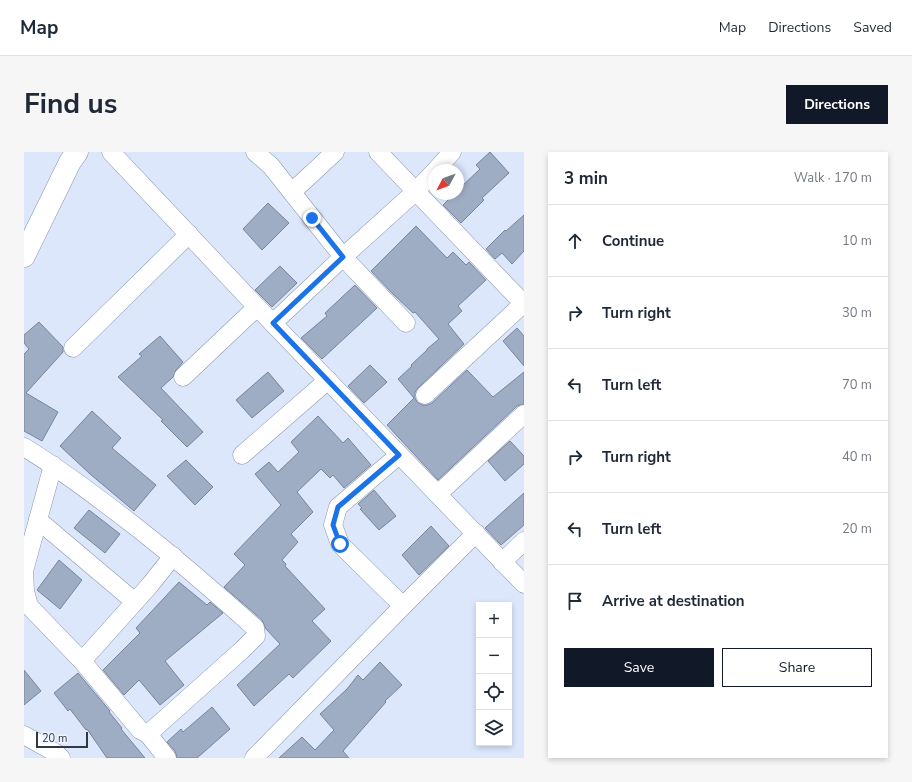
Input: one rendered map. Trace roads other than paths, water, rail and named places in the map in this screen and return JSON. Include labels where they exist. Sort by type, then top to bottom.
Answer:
[{"type":"street","points":[[24,256],[76,152]]},
{"type":"street","points":[[111,152],[257,307],[524,584]]},
{"type":"street","points":[[255,152],[271,166],[343,257],[406,323]]},
{"type":"street","points":[[292,192],[335,152]]},
{"type":"street","points":[[378,152],[416,192],[521,310],[425,395]]},
{"type":"street","points":[[441,164],[452,152]]},
{"type":"street","points":[[273,323],[343,257],[416,192],[428,179]]},
{"type":"street","points":[[73,348],[189,234]]},
{"type":"street","points":[[183,377],[257,307]]},
{"type":"street","points":[[242,455],[328,380]]},
{"type":"street","points":[[438,494],[524,414]]},
{"type":"street","points":[[24,447],[53,465],[110,506],[173,556],[255,628],[256,636],[211,679],[148,734]]},
{"type":"street","points":[[399,455],[338,507],[333,525],[340,544],[403,606]]},
{"type":"street","points":[[53,465],[24,571],[25,591],[29,606],[82,661],[140,730],[148,734],[167,758]]},
{"type":"street","points":[[38,520],[135,602]]},
{"type":"street","points":[[254,758],[476,533]]},
{"type":"street","points":[[502,562],[524,541]]},
{"type":"street","points":[[82,661],[150,585],[173,556]]},
{"type":"street","points":[[24,735],[56,753],[61,758]]}]
